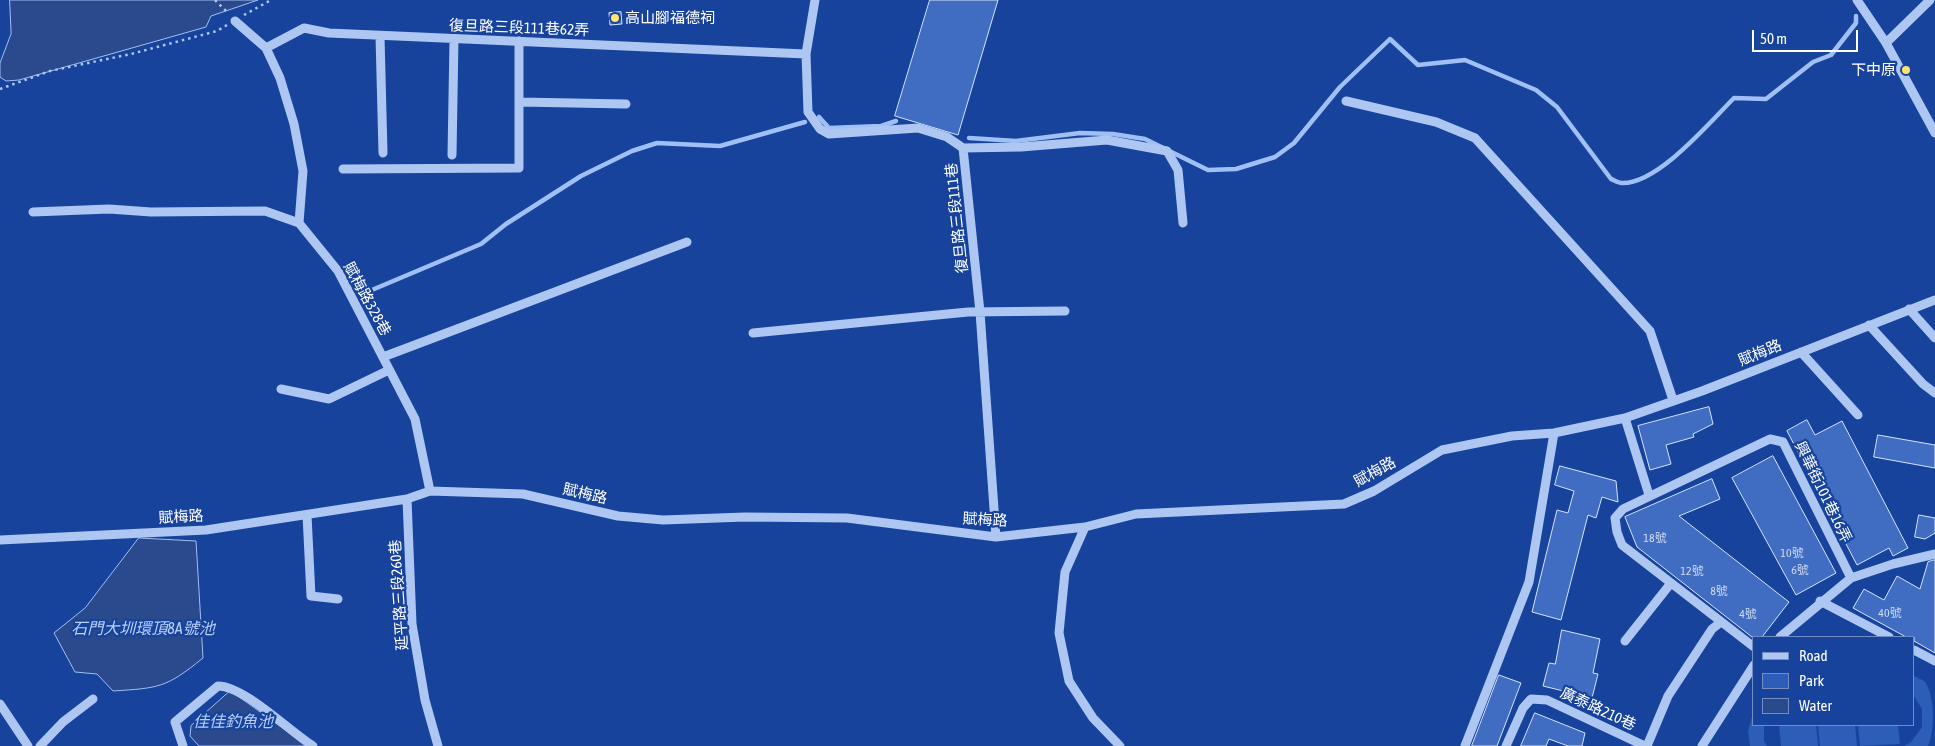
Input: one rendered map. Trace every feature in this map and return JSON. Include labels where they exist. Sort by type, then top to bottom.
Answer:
[{"type":"street","name":"復旦路三段111巷","points":[[815,0],[806,54],[808,112],[820,130],[829,134],[918,128],[947,137],[963,148],[980,312],[996,537]]},
{"type":"street","points":[[1857,0],[1886,43],[1935,133]]},
{"type":"street","points":[[1886,43],[1930,0]]},
{"type":"street","points":[[33,212],[109,209],[151,212],[265,211],[299,223],[303,171],[294,124],[280,78],[266,48],[235,21]]},
{"type":"street","name":"復旦路三段111巷62弄","points":[[266,48],[304,28],[329,34],[806,54]]},
{"type":"street","points":[[380,36],[383,154]]},
{"type":"street","points":[[452,155],[454,39]]},
{"type":"street","points":[[344,169],[519,168],[519,41]]},
{"type":"street","points":[[1346,101],[1436,122],[1475,138],[1650,330],[1673,400]]},
{"type":"street","points":[[519,102],[626,104]]},
{"type":"street","points":[[963,148],[1021,147],[1107,140],[1166,151],[1178,170],[1183,223]]},
{"type":"street","name":"賦梅路328巷","points":[[299,223],[338,271],[415,419],[430,491]]},
{"type":"street","points":[[384,357],[687,242]]},
{"type":"street","name":"賦梅路","points":[[0,540],[206,530],[406,500],[430,491],[523,494],[618,516],[663,520],[745,517],[847,518],[996,537],[1085,527],[1136,514],[1344,504],[1374,491],[1442,450],[1512,436],[1554,434],[1625,418],[1702,391],[1935,300]]},
{"type":"street","points":[[1908,309],[1935,338]]},
{"type":"street","points":[[753,333],[980,312],[1065,311]]},
{"type":"street","points":[[1869,325],[1922,384],[1935,393]]},
{"type":"street","points":[[1801,352],[1858,415]]},
{"type":"street","points":[[281,389],[329,399],[389,370]]},
{"type":"street","points":[[1625,418],[1649,495],[1623,509],[1615,518],[1617,532],[1622,545],[1752,645]]},
{"type":"street","points":[[1465,746],[1529,582],[1554,434]]},
{"type":"street","name":"興華街101巷16弄","points":[[1649,495],[1770,439],[1783,442],[1851,578]]},
{"type":"street","name":"延平路三段260巷","points":[[406,500],[412,624],[425,700],[438,746]]},
{"type":"street","points":[[307,515],[311,596],[338,599]]},
{"type":"street","points":[[1085,527],[1065,572],[1060,633],[1069,681],[1093,718],[1120,746]]},
{"type":"street","points":[[1781,636],[1851,578],[1893,564],[1935,554]]},
{"type":"street","points":[[1626,642],[1671,583]]},
{"type":"street","points":[[1820,602],[1887,636]]},
{"type":"street","points":[[1646,746],[1668,696],[1712,629],[1721,622]]},
{"type":"street","points":[[1915,651],[1935,662]]},
{"type":"street","points":[[1702,746],[1752,668]]},
{"type":"street","points":[[183,746],[175,722],[218,686],[228,686],[248,697],[313,746]]},
{"type":"street","points":[[40,746],[64,722],[92,699]]},
{"type":"street","name":"廣泰路210巷","points":[[1506,746],[1523,708],[1531,699],[1547,700],[1646,746]]},
{"type":"street","points":[[0,704],[28,746]]},
{"type":"path","points":[[215,0],[235,21]]},
{"type":"path","points":[[0,89],[50,71],[130,54],[217,31],[271,0]]},
{"type":"green space","points":[[1915,676],[1925,682],[1931,696],[1932,732],[1928,746],[1904,746],[1911,742],[1922,727],[1922,709],[1915,698]]},
{"type":"green space","points":[[1752,716],[1752,726],[1764,726],[1764,741],[1767,746],[1750,746],[1748,731]]},
{"type":"green space","points":[[1779,726],[1816,726],[1818,746],[1781,746]]},
{"type":"green space","points":[[1818,726],[1855,726],[1857,746],[1820,746]]},
{"type":"green space","points":[[1858,726],[1898,726],[1900,744],[1860,746]]},
{"type":"water","points":[[10,0],[258,0],[211,16],[206,27],[19,80],[6,81],[0,77],[0,63],[11,34]]},
{"type":"water","name":"石門大圳環頂8A號池","points":[[139,538],[196,541],[203,658],[180,675],[161,685],[113,691],[97,674],[75,672],[54,633],[85,608]]},
{"type":"water","name":"佳佳釣魚池","points":[[229,692],[235,694],[308,746],[199,746],[190,736],[191,726]]},
{"type":"building","points":[[930,0],[998,0],[958,135],[895,116]]},
{"type":"building","name":"高山腳福德祠","points":[[621,12],[622,24],[610,25],[609,13]]},
{"type":"building","points":[[1709,407],[1713,424],[1693,434],[1694,437],[1666,445],[1671,464],[1650,470],[1638,426]]},
{"type":"building","points":[[1807,420],[1815,435],[1842,421],[1908,548],[1893,556],[1889,548],[1857,565],[1787,431]]},
{"type":"building","points":[[1878,435],[1935,445],[1935,468],[1874,457]]},
{"type":"building","points":[[1773,456],[1836,573],[1796,595],[1732,478]]},
{"type":"building","points":[[1560,466],[1616,481],[1618,502],[1602,497],[1596,518],[1588,515],[1561,620],[1532,612],[1557,510],[1568,513],[1574,491],[1555,485]]},
{"type":"building","points":[[1712,479],[1720,499],[1679,516],[1789,602],[1763,636],[1752,637],[1637,547],[1625,517]]},
{"type":"building","points":[[1919,515],[1935,518],[1935,533],[1925,539],[1915,537]]},
{"type":"building","points":[[1935,560],[1935,653],[1915,642],[1915,636],[1904,636],[1853,608],[1864,589],[1884,600],[1897,576],[1920,589],[1928,562]]},
{"type":"building","points":[[1562,630],[1600,639],[1593,673],[1598,674],[1592,698],[1543,686],[1549,663],[1555,664]]},
{"type":"building","points":[[1499,675],[1521,683],[1497,746],[1472,746]]},
{"type":"building","points":[[1535,713],[1585,733],[1582,746],[1568,746],[1549,739],[1546,746],[1521,746]]},
{"type":"waterway","points":[[969,138],[1016,141],[1080,133],[1113,134],[1145,139],[1208,170],[1236,169],[1275,157],[1294,143],[1340,87],[1390,39],[1418,65],[1465,60],[1536,90],[1557,107],[1611,179],[1622,183],[1636,181],[1667,163],[1698,136],[1734,98],[1766,99],[1813,62],[1831,55],[1856,23],[1856,16]]},
{"type":"waterway","points":[[819,117],[829,128],[881,126],[896,121]]},
{"type":"waterway","points":[[360,295],[481,244],[506,224],[581,176],[632,151],[657,143],[720,146],[805,122]]},
{"type":"place","name":"高山腳福德祠","points":[[615,18]]},
{"type":"place","name":"下中原","points":[[1906,70]]}]
